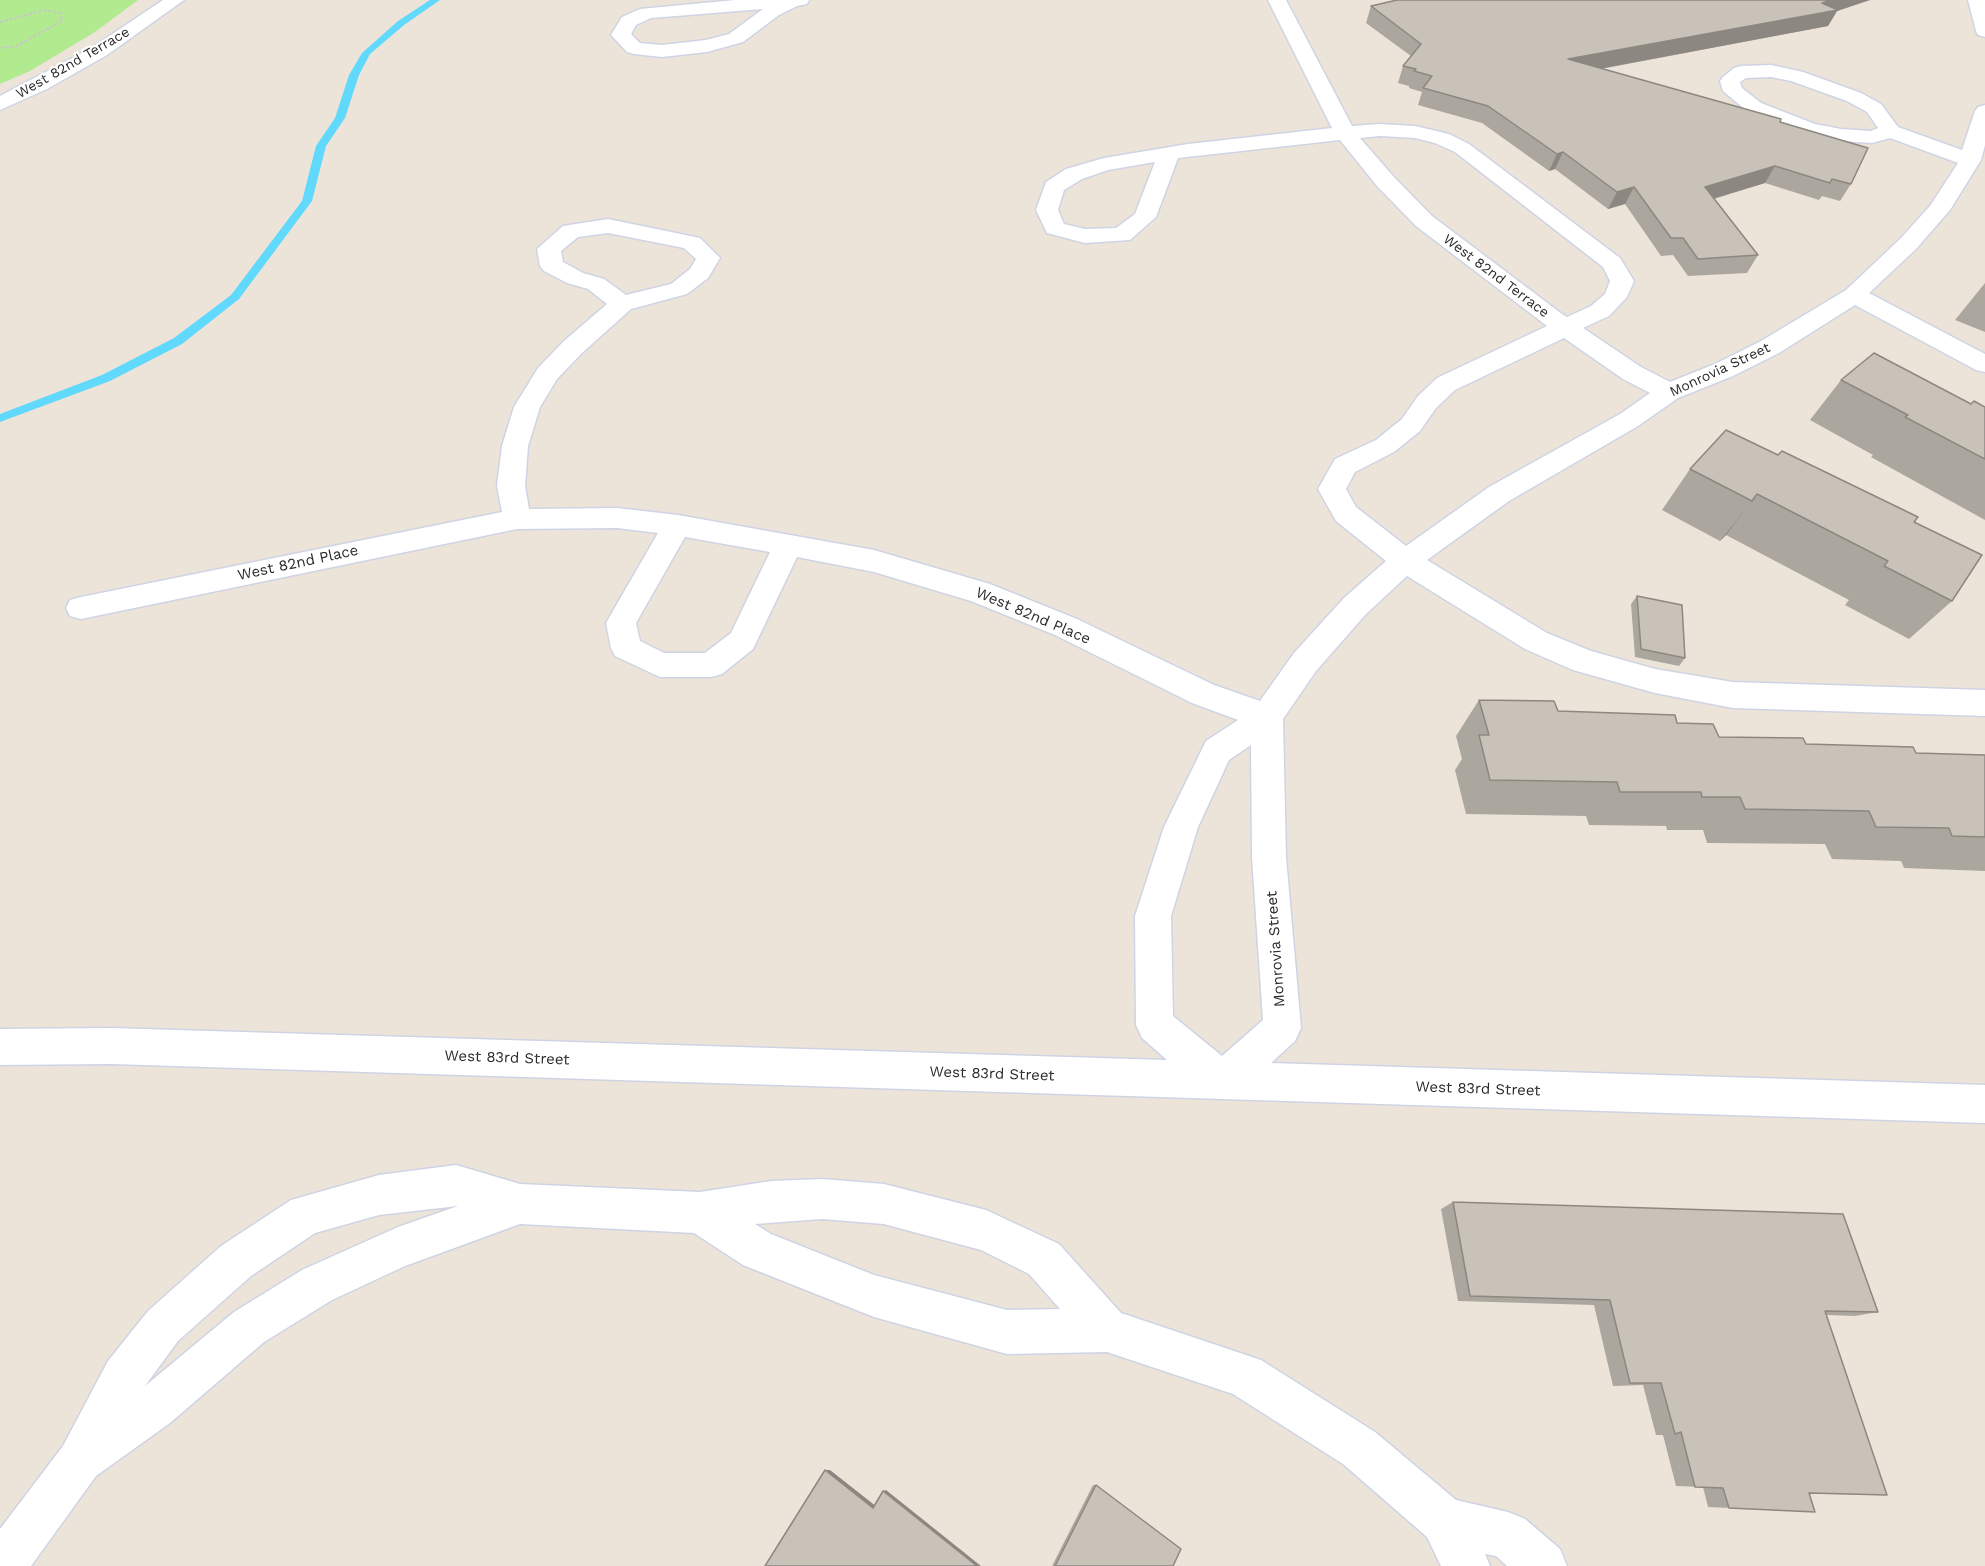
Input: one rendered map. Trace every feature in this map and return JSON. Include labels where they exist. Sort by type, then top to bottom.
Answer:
[{"type":"street","name":"West 82nd Terrace","points":[[0,104],[40,85],[100,51],[175,0]]},
{"type":"street","name":"West 82nd Terrace","points":[[1277,0],[1345,132],[1385,181],[1424,220],[1469,257],[1566,328],[1632,372],[1669,393]]},
{"type":"street","points":[[795,1],[772,11],[736,38],[707,46],[662,51],[634,48],[621,35],[629,21],[647,13],[795,1]]},
{"type":"street","points":[[1891,131],[1872,137],[1841,135],[1810,129],[1754,107],[1733,91],[1730,81],[1741,72],[1771,71],[1796,76],[1864,102],[1874,108],[1891,131],[1970,160]]},
{"type":"street","name":"Monrovia Street","points":[[1267,717],[1269,858],[1282,1028],[1222,1081],[1155,1025],[1152,976],[1153,915],[1181,827],[1217,751],[1267,717],[1305,662],[1355,606],[1405,561],[1498,494],[1629,420],[1669,393],[1724,370],[1770,347],[1854,295],[1908,244],[1939,210],[1970,160],[1985,111]]},
{"type":"street","points":[[1169,153],[1145,217],[1122,235],[1085,236],[1055,228],[1047,210],[1054,187],[1074,174],[1104,164],[1169,153],[1345,132],[1380,130],[1415,132],[1442,138],[1462,148],[1612,263],[1622,280],[1615,297],[1600,311],[1446,384],[1427,402],[1411,425],[1385,446],[1345,466],[1332,489],[1347,514],[1405,561],[1536,641],[1584,661],[1655,681],[1733,695],[1985,703]]},
{"type":"street","points":[[517,519],[511,486],[515,446],[527,407],[547,374],[573,347],[622,304],[679,289],[700,273],[708,258],[692,243],[608,226],[571,231],[549,249],[552,266],[575,278],[596,284],[622,304]]},
{"type":"street","points":[[1854,295],[1985,364]]},
{"type":"street","name":"West 82nd Place","points":[[81,608],[517,519],[617,518],[678,525],[874,561],[980,592],[1066,627],[1203,694],[1267,717]]},
{"type":"street","points":[[678,525],[621,623],[626,648],[660,664],[711,665],[742,641],[788,545]]},
{"type":"street","name":"West 83rd Street","points":[[0,1047],[123,1046],[1985,1104]]},
{"type":"street","points":[[2,1566],[79,1462],[124,1377],[163,1326],[236,1261],[306,1215],[379,1195],[456,1185],[520,1204],[700,1213],[771,1201],[822,1199],[884,1204],[986,1231],[1044,1259],[1107,1330]]},
{"type":"street","points":[[79,1462],[154,1407],[249,1327],[316,1285],[398,1248],[520,1204]]},
{"type":"street","points":[[700,1213],[758,1250],[874,1296],[1007,1332],[1107,1330],[1245,1376],[1359,1448],[1444,1520],[1466,1566]]},
{"type":"street","points":[[1444,1520],[1508,1536],[1543,1566]]},
{"type":"path","points":[[0,22],[45,10],[60,13],[62,21],[17,46],[0,48]]},
{"type":"green space","points":[[0,0],[138,0],[95,32],[30,71],[0,84]]},
{"type":"building","points":[[1397,0],[1831,0],[1822,3],[1838,10],[1568,59],[1781,119],[1780,122],[1868,148],[1851,184],[1832,179],[1830,183],[1775,166],[1705,187],[1758,255],[1698,259],[1683,238],[1671,238],[1634,187],[1617,192],[1563,152],[1557,154],[1488,106],[1423,88],[1432,76],[1403,66],[1421,44],[1371,6]]},
{"type":"building","points":[[1874,353],[1971,404],[1974,401],[1985,407],[1985,459],[1841,380]]},
{"type":"building","points":[[1726,430],[1778,455],[1782,451],[1918,517],[1914,522],[1982,555],[1952,601],[1884,566],[1888,561],[1757,494],[1752,501],[1690,469]]},
{"type":"building","points":[[1637,596],[1682,605],[1685,658],[1641,649]]},
{"type":"building","points":[[1479,700],[1554,701],[1558,711],[1675,715],[1677,723],[1713,724],[1719,737],[1803,738],[1806,744],[1913,747],[1916,753],[1985,755],[1985,837],[1952,836],[1949,828],[1876,827],[1869,811],[1745,809],[1740,797],[1702,797],[1701,792],[1620,792],[1617,782],[1490,780],[1479,735],[1489,735]]},
{"type":"building","points":[[1453,1202],[1843,1214],[1878,1312],[1825,1311],[1887,1495],[1809,1493],[1815,1512],[1729,1508],[1723,1488],[1695,1487],[1681,1432],[1675,1434],[1661,1383],[1630,1383],[1610,1300],[1470,1296]]},
{"type":"building","points":[[825,1470],[873,1508],[883,1491],[977,1566],[765,1566]]},
{"type":"building","points":[[1096,1485],[1181,1549],[1173,1566],[1055,1566]]},
{"type":"waterway","points":[[0,418],[106,378],[178,341],[235,297],[307,201],[321,146],[340,118],[354,75],[366,53],[401,23],[436,0]]}]
